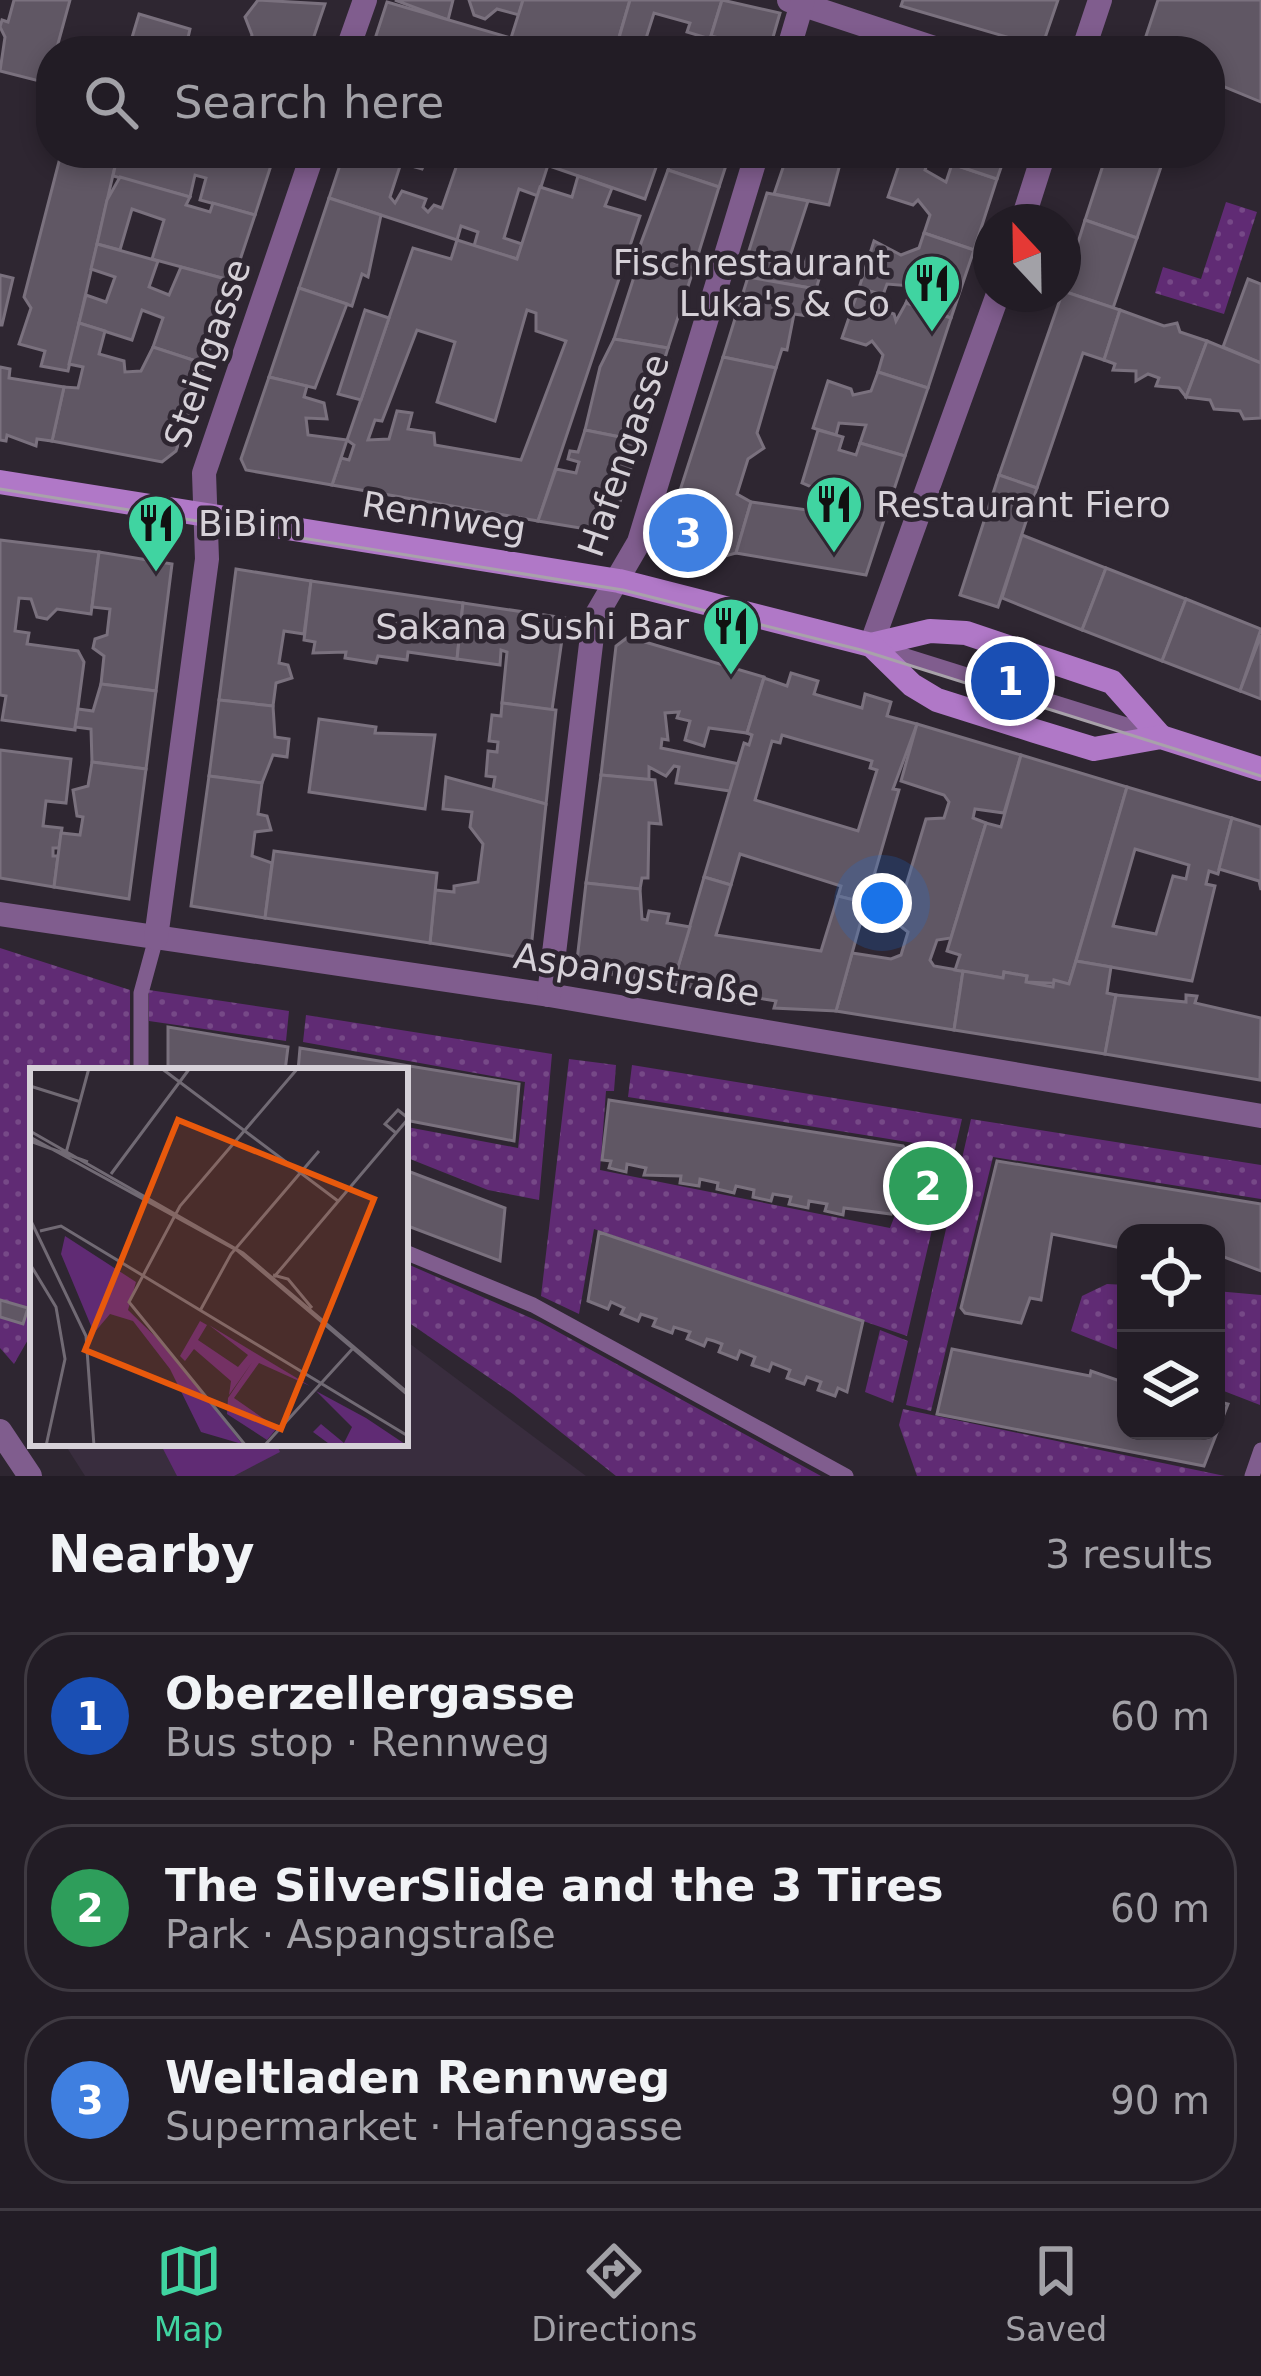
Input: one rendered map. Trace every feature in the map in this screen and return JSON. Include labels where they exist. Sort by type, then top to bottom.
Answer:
[{"type":"main road","name":"Rennweg","points":[[0,482],[619,581],[871,645],[930,631],[966,633],[1112,682],[1162,736]]},
{"type":"main road","name":"Rennweg","points":[[871,645],[912,685],[937,700],[1094,748],[1162,736],[1261,769]]},
{"type":"street","points":[[352,36],[365,0]]},
{"type":"street","points":[[1088,36],[1100,0]]},
{"type":"street","points":[[791,36],[798,1],[900,36]]},
{"type":"street","name":"Steingasse","points":[[156,938],[207,559],[205,473],[308,168]]},
{"type":"street","name":"Hafengasse","points":[[550,994],[594,619],[639,542],[752,168]]},
{"type":"street","points":[[1028,204],[1039,168]]},
{"type":"street","points":[[871,645],[991,312]]},
{"type":"street","name":"Aspangstraße","points":[[0,914],[550,994],[1261,1116]]},
{"type":"street","points":[[0,1431],[30,1476]]},
{"type":"lane","points":[[140,1068],[141,993],[156,938]]},
{"type":"lane","points":[[408,1253],[533,1305],[846,1476]]},
{"type":"lane","points":[[1252,1476],[1261,1450]]},
{"type":"shaded area","points":[[1226,202],[1257,212],[1224,314],[1155,293],[1163,267],[1201,279]]},
{"type":"shaded area","points":[[0,948],[130,990],[130,1068],[30,1068],[30,1336],[14,1364],[0,1348]]},
{"type":"shaded area","points":[[149,990],[289,1011],[286,1041],[149,1021]]},
{"type":"shaded area","points":[[306,1015],[552,1054],[539,1200],[488,1190],[408,1158],[408,1127],[518,1148],[525,1082],[303,1042]]},
{"type":"shaded area","points":[[569,1059],[616,1065],[614,1091],[606,1091],[600,1170],[890,1228],[895,1215],[935,1217],[907,1336],[594,1229],[579,1314],[541,1296]]},
{"type":"shaded area","points":[[632,1065],[962,1119],[952,1162],[913,1156],[914,1143],[628,1097]]},
{"type":"shaded area","points":[[971,1119],[1261,1165],[1261,1199],[993,1157],[931,1411],[906,1405]]},
{"type":"shaded area","points":[[910,1162],[947,1166],[936,1211],[898,1210]]},
{"type":"shaded area","points":[[408,1264],[540,1322],[821,1476],[616,1476],[513,1394],[408,1322]]},
{"type":"shaded area","points":[[1107,1284],[1117,1285],[1117,1349],[1071,1331],[1082,1296]]},
{"type":"shaded area","points":[[1225,1292],[1261,1295],[1260,1405],[1225,1391]]},
{"type":"shaded area","points":[[880,1330],[908,1341],[893,1403],[865,1392]]},
{"type":"shaded area","points":[[408,1342],[586,1476],[85,1476],[66,1446],[408,1446]]},
{"type":"shaded area","points":[[903,1409],[1225,1476],[917,1476],[899,1425]]},
{"type":"shaded area","points":[[162,1446],[277,1446],[280,1452],[234,1476],[177,1476]]},
{"type":"building","points":[[14,0],[70,0],[60,36],[36,36],[36,80],[0,71],[5,37],[0,27],[2,20],[8,22]]},
{"type":"building","points":[[258,0],[325,4],[314,36],[252,36],[245,17]]},
{"type":"building","points":[[395,0],[453,0],[448,20]]},
{"type":"building","points":[[469,0],[523,0],[519,15],[497,9],[485,19],[474,15]]},
{"type":"building","points":[[523,0],[630,0],[619,36],[512,36]]},
{"type":"building","points":[[630,0],[722,0],[711,36],[687,32],[690,23],[654,13],[647,36],[620,36]]},
{"type":"building","points":[[722,0],[780,13],[773,36],[711,36]]},
{"type":"building","points":[[903,0],[1058,0],[1046,36],[1004,36],[901,6]]},
{"type":"building","points":[[1158,0],[1261,0],[1261,102],[1225,87],[1225,36],[1146,36]]},
{"type":"building","points":[[387,2],[503,36],[376,36]]},
{"type":"building","points":[[139,14],[190,29],[188,36],[132,36]]},
{"type":"building","points":[[57,168],[115,168],[68,371],[41,366],[45,351],[19,344],[31,308],[24,297]]},
{"type":"building","points":[[115,168],[270,168],[255,215],[200,200],[206,178],[195,175],[190,197],[113,176]]},
{"type":"building","points":[[339,168],[399,168],[390,197],[395,203],[402,191],[426,199],[423,207],[428,212],[434,205],[442,208],[456,168],[547,168],[538,196],[519,189],[504,238],[522,244],[517,259],[474,246],[478,232],[461,226],[457,240],[329,198]]},
{"type":"building","points":[[555,168],[656,168],[645,199]]},
{"type":"building","points":[[669,168],[725,168],[719,187]]},
{"type":"building","points":[[783,168],[839,168],[829,205],[774,194]]},
{"type":"building","points":[[898,168],[926,168],[946,182],[951,168],[997,179],[989,204],[973,204],[973,250],[924,233],[930,215],[918,200],[913,205],[888,197]]},
{"type":"building","points":[[964,168],[1001,168],[997,179]]},
{"type":"building","points":[[1102,168],[1161,168],[1137,238],[1085,220]]},
{"type":"building","points":[[668,170],[719,187],[694,268],[638,251]]},
{"type":"building","points":[[578,176],[612,188],[605,206],[640,216],[538,521],[332,485],[341,458],[349,460],[354,445],[347,440],[413,248],[451,259],[457,240],[517,259],[540,187],[572,197]],"holes":[[[527,310],[536,313],[536,331],[566,341],[521,460],[435,445],[434,433],[408,429],[412,413],[397,411],[389,439],[368,440],[375,420],[382,421],[417,330],[455,342],[437,402],[495,421]]]},
{"type":"building","points":[[120,177],[190,197],[186,205],[210,212],[213,203],[255,215],[233,281],[152,259],[164,220],[132,209],[120,250],[97,244],[107,200]]},
{"type":"building","points":[[767,193],[808,201],[790,256],[797,258],[792,269],[802,271],[808,255],[825,260],[816,289],[741,276]]},
{"type":"building","points":[[329,198],[381,215],[368,277],[362,274],[352,306],[299,288]]},
{"type":"building","points":[[1085,220],[1137,238],[1113,308],[1081,297]]},
{"type":"building","points":[[924,233],[973,250],[951,318],[906,303],[912,286],[887,284],[883,295],[859,288],[874,241],[901,255],[919,248]]},
{"type":"building","points":[[97,244],[158,261],[149,287],[169,295],[181,267],[233,281],[205,364],[153,347],[163,318],[142,310],[132,340],[79,323],[86,295],[106,302],[115,277],[91,269]]},
{"type":"building","points":[[642,252],[694,268],[668,348],[614,339]]},
{"type":"building","points":[[0,275],[13,278],[2,325],[0,325]]},
{"type":"building","points":[[748,277],[816,289],[808,316],[794,314],[787,350],[782,349],[776,368],[723,357]]},
{"type":"building","points":[[1248,279],[1261,284],[1261,363],[1223,347]]},
{"type":"building","points":[[299,288],[347,304],[315,388],[269,377]]},
{"type":"building","points":[[859,288],[883,295],[878,309],[894,314],[896,321],[906,303],[951,318],[928,388],[878,372],[883,355],[872,341],[866,345],[842,338]]},
{"type":"building","points":[[1081,297],[1120,310],[1104,360],[1083,353],[1037,488],[999,475],[1056,312],[1081,312]]},
{"type":"building","points":[[365,310],[389,318],[361,400],[338,394]]},
{"type":"building","points":[[1120,310],[1164,326],[1177,323],[1180,332],[1207,341],[1186,397],[1179,388],[1156,386],[1159,378],[1148,374],[1136,381],[1136,371],[1113,370],[1115,364],[1104,360]]},
{"type":"building","points":[[79,323],[105,331],[99,354],[124,361],[125,372],[141,371],[153,347],[205,364],[176,451],[162,462],[52,441],[64,387],[78,388],[83,367],[69,364]]},
{"type":"building","points":[[614,339],[668,348],[640,441],[585,430],[600,367]]},
{"type":"building","points":[[1207,341],[1261,363],[1261,418],[1244,419],[1240,411],[1214,409],[1210,400],[1186,397]]},
{"type":"building","points":[[723,357],[776,368],[757,433],[764,448],[748,459],[737,494],[751,502],[736,553],[718,558],[703,555],[700,547],[672,542],[666,534]]},
{"type":"building","points":[[0,367],[10,369],[9,378],[64,387],[52,441],[37,439],[36,446],[7,435],[6,441],[0,440]]},
{"type":"building","points":[[878,372],[928,388],[905,456],[860,443],[866,425],[839,423],[836,435],[813,428],[828,381],[851,389],[853,395],[871,391]]},
{"type":"building","points":[[269,377],[307,386],[304,397],[324,403],[327,419],[306,418],[308,435],[347,440],[332,485],[246,470],[241,459]]},
{"type":"building","points":[[585,430],[640,441],[614,520],[598,531],[538,521],[556,469],[576,473],[579,462],[568,459],[570,451],[578,452]]},
{"type":"building","points":[[818,430],[843,437],[839,450],[856,455],[860,443],[905,456],[866,575],[736,553],[751,502],[828,513],[828,494],[802,483]]},
{"type":"building","points":[[999,475],[1037,488],[998,607],[960,595]]},
{"type":"building","points":[[1022,535],[1106,568],[1082,630],[1002,598]]},
{"type":"building","points":[[0,540],[99,552],[91,614],[57,609],[47,619],[37,617],[31,599],[19,598],[15,631],[29,633],[27,644],[78,651],[84,662],[75,730],[2,720],[6,696],[0,695]]},
{"type":"building","points":[[99,552],[172,564],[156,691],[101,684],[104,656],[93,648],[95,639],[107,635],[110,609],[92,607]]},
{"type":"building","points":[[1106,568],[1186,599],[1162,661],[1082,630]]},
{"type":"building","points":[[236,569],[311,581],[304,634],[284,631],[279,663],[288,665],[292,678],[276,683],[273,706],[219,700]]},
{"type":"building","points":[[311,581],[463,603],[457,659],[408,652],[407,660],[378,656],[376,663],[345,658],[346,652],[313,653],[315,642],[304,640]]},
{"type":"building","points":[[1186,599],[1261,629],[1240,691],[1162,661]]},
{"type":"building","points":[[463,603],[565,618],[552,710],[502,703],[507,652],[501,650],[500,665],[457,659]]},
{"type":"building","points":[[1261,635],[1261,699],[1240,691]]},
{"type":"building","points":[[628,637],[764,677],[747,733],[709,728],[704,746],[685,740],[690,721],[677,718],[679,712],[665,713],[668,740],[662,739],[661,748],[739,764],[730,791],[676,783],[679,767],[674,766],[666,776],[649,767],[649,780],[601,775],[616,646]]},
{"type":"building","points":[[791,673],[818,681],[814,694],[862,708],[865,694],[891,702],[887,716],[917,724],[893,789],[899,790],[866,903],[838,896],[841,886],[740,854],[731,885],[704,877],[744,743],[749,745],[752,735],[747,733],[764,678],[787,686]],"holes":[[[782,735],[872,761],[870,768],[877,770],[858,831],[755,800],[772,741],[780,743]]]},
{"type":"building","points":[[101,684],[156,691],[146,769],[92,762],[91,729],[75,727],[78,709],[93,711]]},
{"type":"building","points":[[219,700],[273,706],[275,737],[289,739],[287,757],[273,755],[262,783],[209,776]]},
{"type":"building","points":[[502,703],[556,710],[546,804],[493,789],[495,777],[486,776],[488,751],[497,752],[498,742],[489,741],[492,715],[501,716]]},
{"type":"building","points":[[319,719],[376,727],[375,733],[435,735],[425,809],[309,792]]},
{"type":"building","points":[[917,724],[1021,755],[1004,813],[975,809],[973,818],[986,823],[951,938],[937,940],[930,960],[934,966],[963,971],[954,1030],[836,1011],[852,953],[891,959],[901,955],[908,932],[895,922],[926,819],[944,818],[949,802],[944,795],[901,781]]},
{"type":"building","points":[[0,750],[71,759],[66,803],[46,801],[43,826],[62,828],[59,848],[53,848],[53,856],[58,856],[54,887],[0,878]]},
{"type":"building","points":[[1021,755],[1127,787],[1069,984],[1026,982],[1027,976],[1004,972],[1003,978],[955,970],[960,955],[947,951],[986,823],[1001,827]]},
{"type":"building","points":[[92,762],[146,769],[129,899],[54,887],[61,833],[80,835],[83,817],[77,816],[73,790],[88,786]]},
{"type":"building","points":[[601,775],[655,780],[661,824],[649,823],[648,878],[642,878],[640,889],[586,883]]},
{"type":"building","points":[[209,776],[262,783],[258,814],[267,816],[271,830],[255,832],[252,856],[272,863],[265,918],[191,906]]},
{"type":"building","points":[[446,777],[546,804],[530,959],[430,943],[435,890],[454,892],[454,886],[478,882],[483,844],[470,827],[472,812],[443,809]]},
{"type":"building","points":[[1127,787],[1232,818],[1218,874],[1209,871],[1206,884],[1215,886],[1192,981],[1076,961]],"holes":[[[1135,849],[1189,865],[1186,879],[1173,876],[1156,934],[1113,926]]]},
{"type":"building","points":[[1232,818],[1261,827],[1261,890],[1259,881],[1219,869]]},
{"type":"building","points":[[274,851],[437,873],[430,943],[265,918]]},
{"type":"building","points":[[704,877],[731,885],[716,935],[821,951],[838,896],[866,903],[836,1011],[774,1008],[776,1001],[739,995],[738,1002],[706,997],[707,990],[673,984]]},
{"type":"building","points":[[586,883],[640,889],[642,919],[647,920],[649,911],[669,914],[667,923],[690,927],[673,984],[576,969]]},
{"type":"building","points":[[1076,961],[1111,967],[1107,993],[1116,995],[1105,1054],[954,1030],[963,971],[1003,978],[1004,972],[1027,976],[1026,982],[1053,987],[1054,980],[1069,984]]},
{"type":"building","points":[[1116,995],[1186,1002],[1186,995],[1197,996],[1195,1003],[1261,1018],[1260,1080],[1105,1054]]},
{"type":"building","points":[[168,1027],[288,1047],[285,1068],[168,1068]]},
{"type":"building","points":[[300,1048],[519,1084],[514,1141],[408,1121],[408,1068],[298,1068]]},
{"type":"building","points":[[609,1100],[903,1146],[907,1151],[891,1214],[844,1208],[843,1215],[825,1211],[827,1204],[809,1201],[808,1208],[789,1204],[791,1197],[773,1194],[771,1201],[736,1186],[734,1193],[700,1179],[699,1186],[680,1183],[681,1176],[644,1175],[646,1168],[627,1164],[626,1172],[609,1168],[611,1161],[602,1160]]},
{"type":"building","points":[[997,1161],[1261,1204],[1261,1271],[1225,1257],[1225,1224],[1117,1224],[1117,1247],[1052,1234],[1041,1300],[1030,1298],[1021,1323],[965,1313],[961,1308]]},
{"type":"building","points":[[408,1171],[505,1208],[500,1261],[408,1226]]},
{"type":"building","points":[[599,1232],[863,1321],[847,1392],[838,1388],[835,1396],[818,1390],[821,1382],[807,1377],[804,1384],[787,1378],[790,1370],[772,1363],[769,1371],[752,1365],[755,1357],[740,1351],[737,1359],[719,1352],[722,1344],[707,1339],[704,1346],[687,1339],[690,1332],[674,1327],[672,1333],[653,1326],[656,1319],[641,1314],[638,1321],[621,1314],[624,1308],[611,1302],[608,1309],[588,1301]]},
{"type":"building","points":[[0,1300],[28,1308],[23,1324],[0,1317]]},
{"type":"building","points":[[952,1349],[1090,1376],[1091,1371],[1117,1380],[1117,1440],[1214,1440],[1204,1466],[937,1414]]},
{"type":"tram line","points":[[0,489],[623,590],[861,650],[1261,776]]},
{"type":"place","name":"Fischrestaurant Luka's & Co","points":[[932,334]]},
{"type":"place","name":"Weltladen Rennweg","points":[[688,533]]},
{"type":"place","name":"Restaurant Fiero","points":[[834,555]]},
{"type":"place","name":"BiBim","points":[[156,574]]},
{"type":"place","name":"Sakana Sushi Bar","points":[[731,677]]},
{"type":"place","name":"Oberzellergasse","points":[[1010,681]]},
{"type":"place","name":"The SilverSlide and the 3 Tires","points":[[928,1186]]}]
